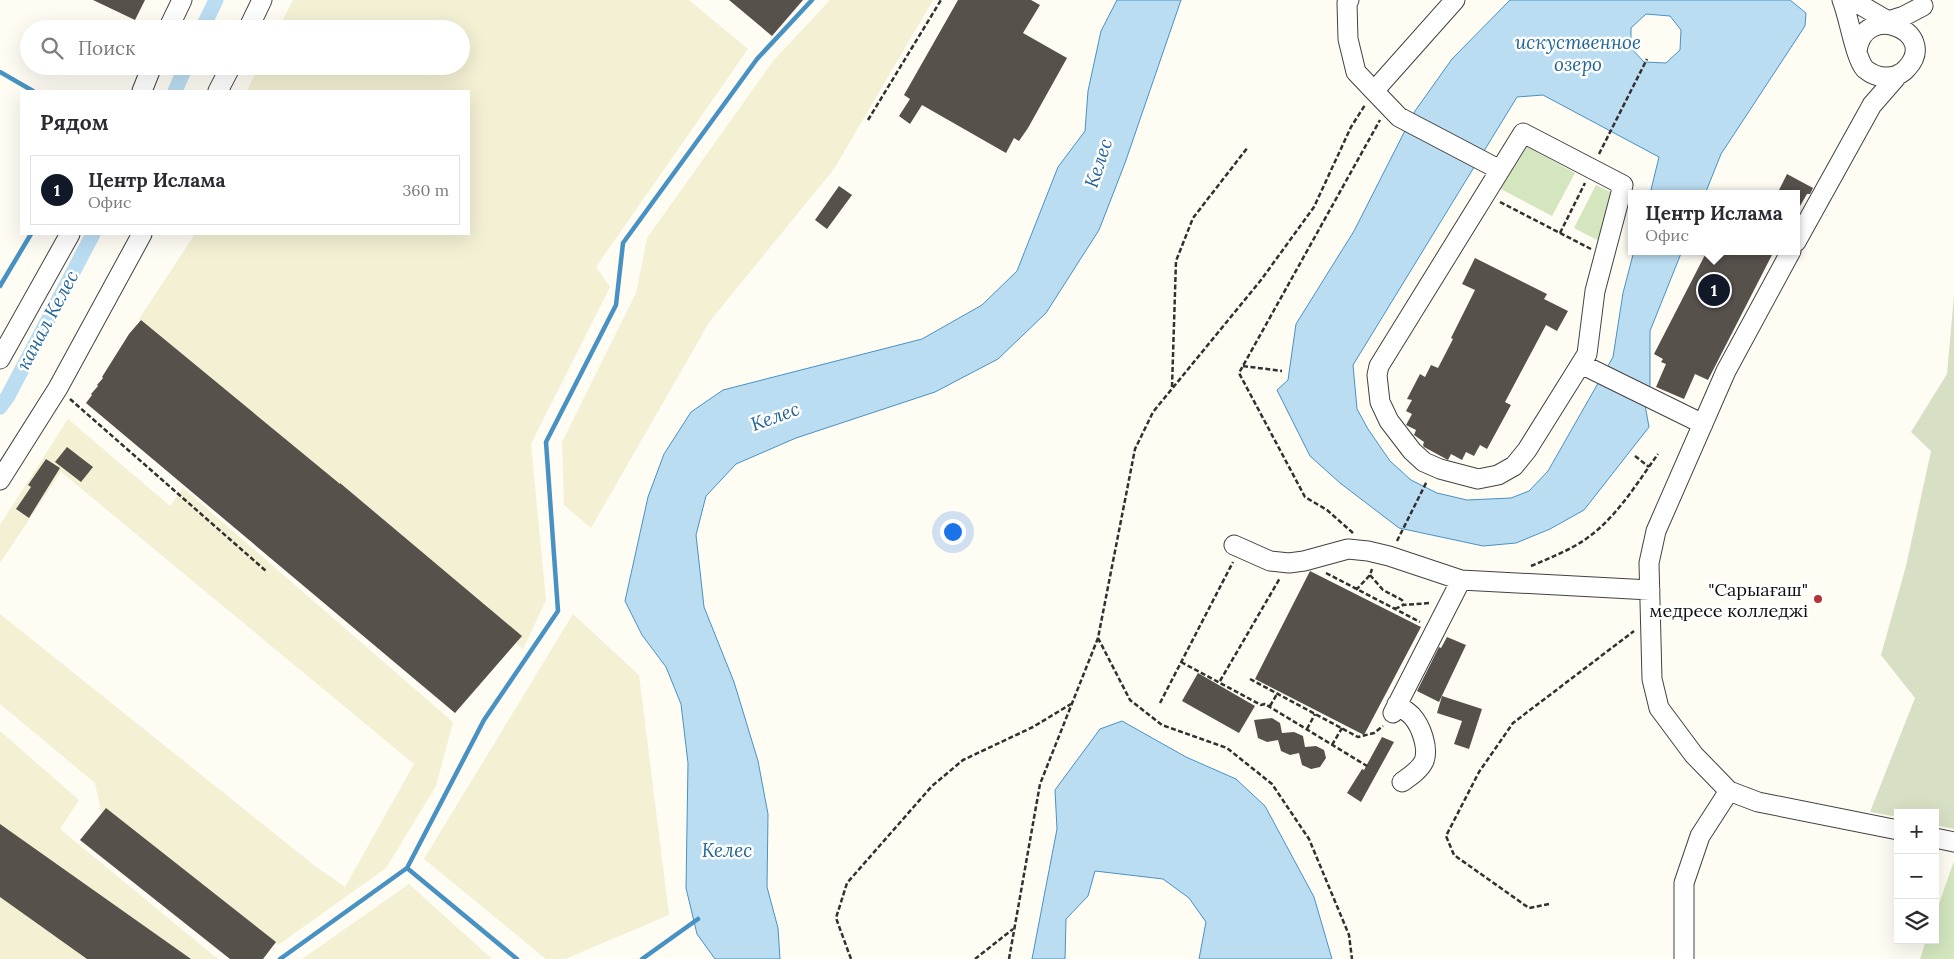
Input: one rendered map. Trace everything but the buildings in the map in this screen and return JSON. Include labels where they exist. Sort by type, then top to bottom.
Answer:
[{"type":"street","points":[[172,20],[182,0]]},
{"type":"street","points":[[252,20],[262,0]]},
{"type":"street","points":[[1350,0],[1347,3],[1348,39],[1356,72],[1399,117],[1493,166]]},
{"type":"street","points":[[1374,91],[1455,0]]},
{"type":"street","points":[[1842,0],[1872,92],[1872,105]]},
{"type":"street","points":[[1852,0],[1888,21],[1897,23],[1905,28],[1911,35],[1914,44]]},
{"type":"street","points":[[1899,74],[1891,77],[1882,77],[1873,74],[1865,68],[1859,56],[1859,42],[1863,33],[1870,26],[1878,22],[1904,16],[1924,3]]},
{"type":"street","points":[[1800,235],[1872,105],[1912,61],[1924,3]]},
{"type":"street","points":[[142,90],[148,75]]},
{"type":"street","points":[[218,90],[226,75]]},
{"type":"street","points":[[1523,133],[1623,185],[1595,291],[1586,366],[1514,466],[1498,475],[1478,479],[1424,462],[1412,451],[1389,421],[1380,402],[1377,375],[1380,366],[1486,194],[1493,166],[1523,133]]},
{"type":"street","points":[[0,359],[69,235]]},
{"type":"street","points":[[0,480],[58,388],[141,235]]},
{"type":"street","points":[[1790,255],[1726,370],[1656,531],[1650,563],[1652,679],[1659,708],[1694,755],[1729,791],[1758,802],[1894,829]]},
{"type":"street","points":[[1586,366],[1703,424]]},
{"type":"street","points":[[1237,546],[1270,561],[1297,562],[1348,549],[1375,553],[1461,580],[1650,590]]},
{"type":"street","points":[[1402,782],[1416,772],[1424,760],[1425,745],[1420,728],[1413,717],[1395,708],[1461,580]]},
{"type":"street","points":[[1684,959],[1684,883],[1700,836],[1729,791]]},
{"type":"street","points":[[1939,839],[1954,842]]},
{"type":"path","points":[[868,120],[941,0]]},
{"type":"path","points":[[1608,136],[1648,59]]},
{"type":"path","points":[[1009,959],[1040,784],[1098,638],[1135,449],[1153,412],[1261,280],[1314,207],[1351,127],[1374,91]]},
{"type":"path","points":[[1172,389],[1176,261],[1193,218],[1248,147]]},
{"type":"path","points":[[1486,194],[1604,257]]},
{"type":"path","points":[[1243,366],[1282,371]]},
{"type":"path","points":[[58,388],[266,571]]},
{"type":"path","points":[[1523,570],[1557,555],[1592,534],[1614,514],[1658,454]]},
{"type":"path","points":[[1635,456],[1648,467]]},
{"type":"path","points":[[1398,539],[1430,475]]},
{"type":"path","points":[[1160,703],[1237,546]]},
{"type":"path","points":[[1356,590],[1370,576],[1375,553]]},
{"type":"path","points":[[1220,681],[1297,562],[1435,630]]},
{"type":"path","points":[[1370,576],[1383,590],[1402,600],[1403,605]]},
{"type":"path","points":[[1395,609],[1403,605],[1449,602]]},
{"type":"path","points":[[1549,904],[1530,908],[1454,855],[1446,836],[1479,772],[1513,723],[1651,618]]},
{"type":"path","points":[[1098,638],[1130,700],[1162,725],[1227,748],[1272,784],[1309,839],[1349,936],[1352,959]]},
{"type":"path","points":[[1181,662],[1260,705],[1270,706],[1367,766]]},
{"type":"path","points":[[1250,679],[1358,736],[1368,736],[1382,728],[1395,708]]},
{"type":"path","points":[[1270,706],[1277,694]]},
{"type":"path","points":[[850,959],[836,918],[847,883],[932,786],[963,760],[1033,727],[1072,703]]},
{"type":"path","points":[[1307,729],[1315,714]]},
{"type":"path","points":[[1332,745],[1342,728]]},
{"type":"path","points":[[975,959],[1014,928]]},
{"type":"shaded area","points":[[293,0],[689,0],[748,49],[596,267],[610,287],[531,444],[546,600],[523,649],[139,319],[194,235],[470,235],[470,90],[247,90],[255,75],[470,75],[470,20],[283,20]]},
{"type":"shaded area","points":[[830,0],[933,0],[834,169],[710,321],[591,528],[564,505],[562,442],[636,293],[647,238],[773,61]]},
{"type":"shaded area","points":[[68,419],[170,506],[183,488],[453,722],[436,786],[386,868],[278,945],[101,811],[95,783],[0,704],[0,614],[315,866],[345,887],[414,764],[61,472],[0,563],[0,525]]},
{"type":"shaded area","points":[[573,614],[639,675],[669,915],[565,959],[546,959],[424,859]]},
{"type":"shaded area","points":[[0,731],[79,800],[60,829],[218,959],[0,959]]},
{"type":"shaded area","points":[[409,884],[492,959],[302,959]]},
{"type":"green space","points":[[1522,144],[1575,173],[1552,216],[1499,188]]},
{"type":"green space","points":[[1596,185],[1613,193],[1599,241],[1574,228]]},
{"type":"green space","points":[[1954,295],[1954,829],[1939,826],[1939,809],[1894,809],[1894,816],[1870,812],[1915,698],[1881,655],[1906,566],[1931,451],[1911,432],[1947,374]]},
{"type":"green space","points":[[1954,861],[1954,959],[1920,959],[1925,944],[1939,944],[1939,904]]},
{"type":"water","name":"Келес","points":[[1117,0],[1181,0],[1125,163],[1099,230],[1046,313],[998,359],[935,392],[796,438],[736,464],[706,496],[696,535],[704,607],[734,682],[758,761],[768,814],[767,887],[778,928],[780,959],[715,959],[697,934],[686,888],[688,763],[681,704],[666,667],[642,635],[625,601],[648,497],[664,454],[691,412],[723,390],[922,339],[982,305],[1017,271],[1058,167],[1085,131],[1088,91],[1101,31]]},
{"type":"water","name":"искуственное озеро","points":[[1510,0],[1790,0],[1806,13],[1805,26],[1721,154],[1707,190],[1651,190],[1659,157],[1543,95],[1517,97],[1353,365],[1357,409],[1390,461],[1411,480],[1437,493],[1467,500],[1511,498],[1529,491],[1548,471],[1613,357],[1623,293],[1633,255],[1680,255],[1650,331],[1650,390],[1645,405],[1649,427],[1584,510],[1550,529],[1516,543],[1483,546],[1399,528],[1340,483],[1310,456],[1277,390],[1288,380],[1296,324],[1354,231],[1415,111],[1452,59]],"holes":[[[1646,14],[1670,16],[1681,30],[1680,50],[1666,63],[1644,62],[1631,48],[1631,28]]]},
{"type":"water","points":[[1122,721],[1186,757],[1236,779],[1265,806],[1314,897],[1332,959],[1199,959],[1206,922],[1189,898],[1163,879],[1095,871],[1088,896],[1066,919],[1065,959],[1032,959],[1057,829],[1055,790],[1100,729]]},
{"type":"waterway","name":"канал Келес","points":[[206,20],[216,0]]},
{"type":"waterway","points":[[407,868],[484,720],[558,611],[546,442],[616,305],[623,243],[757,59],[812,0]]},
{"type":"waterway","points":[[0,72],[31,90]]},
{"type":"waterway","name":"канал Келес","points":[[175,90],[182,75]]},
{"type":"waterway","points":[[0,286],[30,235]]},
{"type":"waterway","name":"канал Келес","points":[[0,407],[8,396],[92,235]]},
{"type":"waterway","points":[[280,959],[407,868],[517,959]]},
{"type":"waterway","points":[[642,959],[698,919]]},
{"type":"place","name":"Центр Ислама","points":[[1714,290]]},
{"type":"place","name":"\"Сарыағаш\" медресе колледжі","points":[[1818,599]]}]
